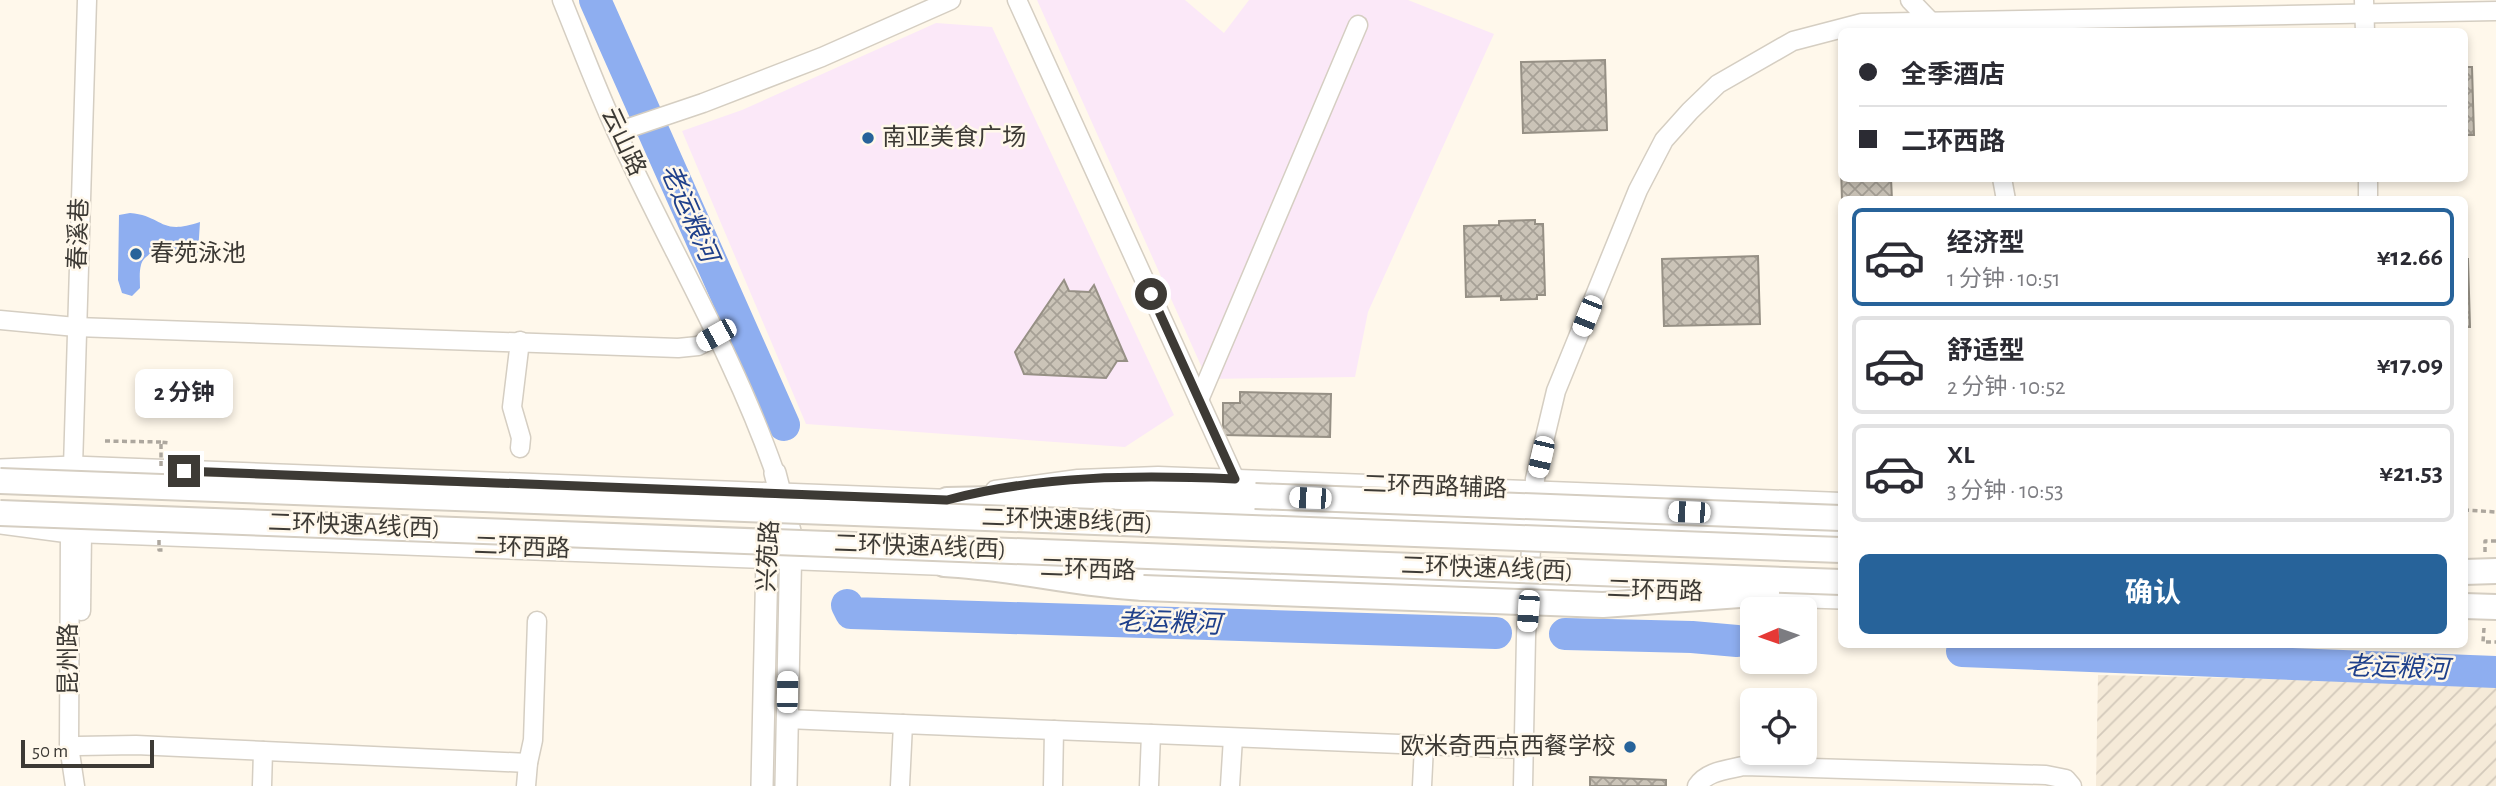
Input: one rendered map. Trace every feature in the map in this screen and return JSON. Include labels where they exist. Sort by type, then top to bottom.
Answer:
[{"type":"highway","name":"二环快速B线(西)","points":[[0,481],[1838,550]]},
{"type":"highway","points":[[947,500],[1255,496],[1838,518]]},
{"type":"highway","name":"二环快速A线(西)","points":[[0,513],[1838,582]]},
{"type":"highway","points":[[944,564],[1084,583],[1143,588],[1604,605],[1838,588]]},
{"type":"highway","points":[[2468,572],[2496,570]]},
{"type":"highway","points":[[2468,606],[2496,609]]},
{"type":"main road","points":[[0,467],[776,487],[947,500],[1533,517],[1838,534]]},
{"type":"main road","name":"兴苑路","points":[[762,786],[767,558],[776,487]]},
{"type":"main road","name":"兴苑路","points":[[776,487],[791,535],[786,786]]},
{"type":"main road","name":"二环西路","points":[[0,526],[71,531],[1838,598]]},
{"type":"main road","points":[[2468,567],[2496,570]]},
{"type":"main road","points":[[2468,611],[2496,609]]},
{"type":"street","name":"春溪巷","points":[[69,467],[87,0]]},
{"type":"street","name":"云山路","points":[[562,0],[617,132],[760,429],[776,487]]},
{"type":"street","points":[[617,132],[822,57],[951,0]]},
{"type":"street","points":[[1017,0],[1235,479]]},
{"type":"street","points":[[1910,0],[1934,26]]},
{"type":"street","points":[[1843,28],[1862,23],[1934,26],[2496,12]]},
{"type":"street","points":[[1199,400],[1358,25]]},
{"type":"street","points":[[1523,786],[1529,586],[1535,490],[1556,391],[1637,190],[1664,140],[1718,84],[1793,41],[1838,29]]},
{"type":"street","points":[[0,320],[76,327],[678,348],[698,346],[716,335]]},
{"type":"street","points":[[520,341],[512,407],[521,438],[520,447]]},
{"type":"street","name":"二环西路辅路","points":[[947,500],[1032,484],[1098,477],[1158,476],[1838,502]]},
{"type":"street","name":"昆州路","points":[[71,531],[79,746],[85,786]]},
{"type":"street","name":"昆州路","points":[[71,531],[69,746],[75,786]]},
{"type":"street","points":[[526,786],[527,763],[533,740],[537,621]]},
{"type":"street","points":[[787,719],[1524,749]]},
{"type":"street","points":[[900,786],[903,723]]},
{"type":"street","points":[[1053,786],[1054,730]]},
{"type":"street","points":[[1149,786],[1151,734]]},
{"type":"street","points":[[1230,786],[1233,738]]},
{"type":"street","points":[[79,746],[136,746],[527,763]]},
{"type":"street","points":[[1422,786],[1424,746]]},
{"type":"street","points":[[262,786],[263,751]]},
{"type":"street","points":[[1696,786],[1715,772],[1744,766],[2046,775],[2066,779],[2072,786]]},
{"type":"path","points":[[106,441],[161,442]]},
{"type":"path","points":[[2468,510],[2496,512]]},
{"type":"path","points":[[2485,541],[2496,541]]},
{"type":"path","points":[[2483,642],[2496,642]]},
{"type":"shaded area","points":[[1037,0],[1185,0],[1224,33],[1249,0],[1408,0],[1494,34],[1368,312],[1355,377],[1207,379]]},
{"type":"shaded area","points":[[936,23],[992,27],[1174,415],[1125,447],[806,424],[682,131],[742,110]]},
{"type":"shaded area","points":[[2098,675],[2496,684],[2496,786],[2096,786]]},
{"type":"water","name":"春苑泳池","points":[[130,213],[169,226],[187,226],[200,222],[198,253],[166,251],[150,255],[141,265],[140,288],[132,296],[122,293],[118,280],[119,215]]},
{"type":"building","points":[[1605,60],[1607,130],[1523,133],[1521,62]]},
{"type":"building","points":[[2468,67],[2472,67],[2474,135],[2468,135]]},
{"type":"building","points":[[1841,182],[1891,182],[1892,196],[1842,196]]},
{"type":"building","points":[[1535,220],[1535,224],[1543,224],[1545,295],[1537,295],[1537,299],[1501,300],[1501,296],[1466,297],[1464,226]]},
{"type":"building","points":[[1758,256],[1760,324],[1664,326],[1662,259]]},
{"type":"building","points":[[2468,259],[2470,327],[2468,327]]},
{"type":"building","points":[[1064,280],[1069,291],[1089,292],[1094,285],[1127,361],[1117,361],[1106,378],[1024,374],[1015,352]]},
{"type":"building","points":[[1240,392],[1331,394],[1330,437],[1223,435],[1223,403],[1240,403]]},
{"type":"building","points":[[1590,777],[1666,780],[1666,786],[1590,786]]},
{"type":"waterway","name":"老运粮河","points":[[595,0],[784,425]]},
{"type":"waterway","name":"老运粮河","points":[[847,605],[851,613],[1496,633]]},
{"type":"waterway","name":"老运粮河","points":[[1565,634],[1692,637],[1737,641]]},
{"type":"waterway","name":"老运粮河","points":[[1962,651],[2496,672]]},
{"type":"place","name":"南亚美食广场","points":[[868,138]]},
{"type":"place","name":"春苑泳池","points":[[136,254]]},
{"type":"place","name":"欧米奇西点西餐学校","points":[[1630,747]]},
{"type":"route","points":[[184,471],[947,500],[1007,488],[1098,477],[1235,479],[1151,294]]}]
